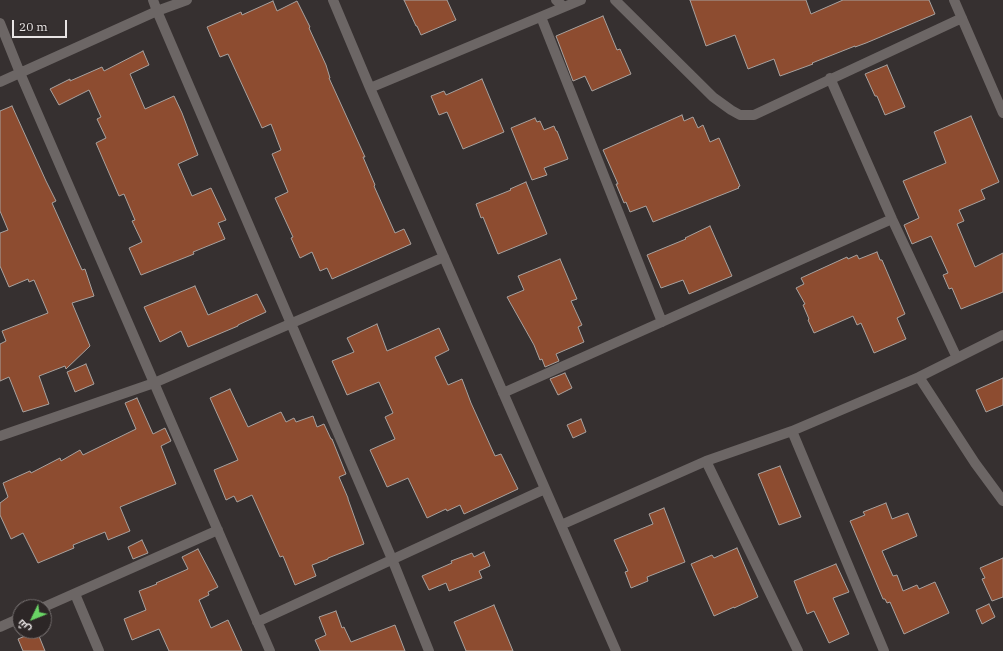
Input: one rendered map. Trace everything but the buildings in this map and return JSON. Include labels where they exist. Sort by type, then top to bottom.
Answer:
[{"type":"street","points":[[153,0],[156,11],[392,559],[429,651]]},
{"type":"street","points":[[0,82],[156,11],[187,0]]},
{"type":"street","points":[[333,0],[616,651]]},
{"type":"street","points":[[556,0],[564,7]]},
{"type":"street","points":[[370,88],[582,0]]},
{"type":"street","points":[[615,0],[713,97],[740,115],[754,115],[830,78],[962,18]]},
{"type":"street","points":[[954,0],[1003,113]]},
{"type":"street","points":[[541,17],[662,322]]},
{"type":"street","points":[[0,23],[20,73],[270,651]]},
{"type":"street","points":[[830,78],[892,219],[957,358]]},
{"type":"street","points":[[503,393],[892,219]]},
{"type":"street","points":[[0,436],[154,383],[444,257]]},
{"type":"street","points":[[561,525],[706,461],[792,431],[919,377],[1003,335]]},
{"type":"street","points":[[919,377],[975,464],[1003,501]]},
{"type":"street","points":[[792,431],[884,651]]},
{"type":"street","points":[[706,461],[798,651]]},
{"type":"street","points":[[257,622],[545,489]]},
{"type":"street","points":[[52,604],[218,530]]},
{"type":"street","points":[[75,594],[99,651]]},
{"type":"street","points":[[0,627],[12,622]]}]
